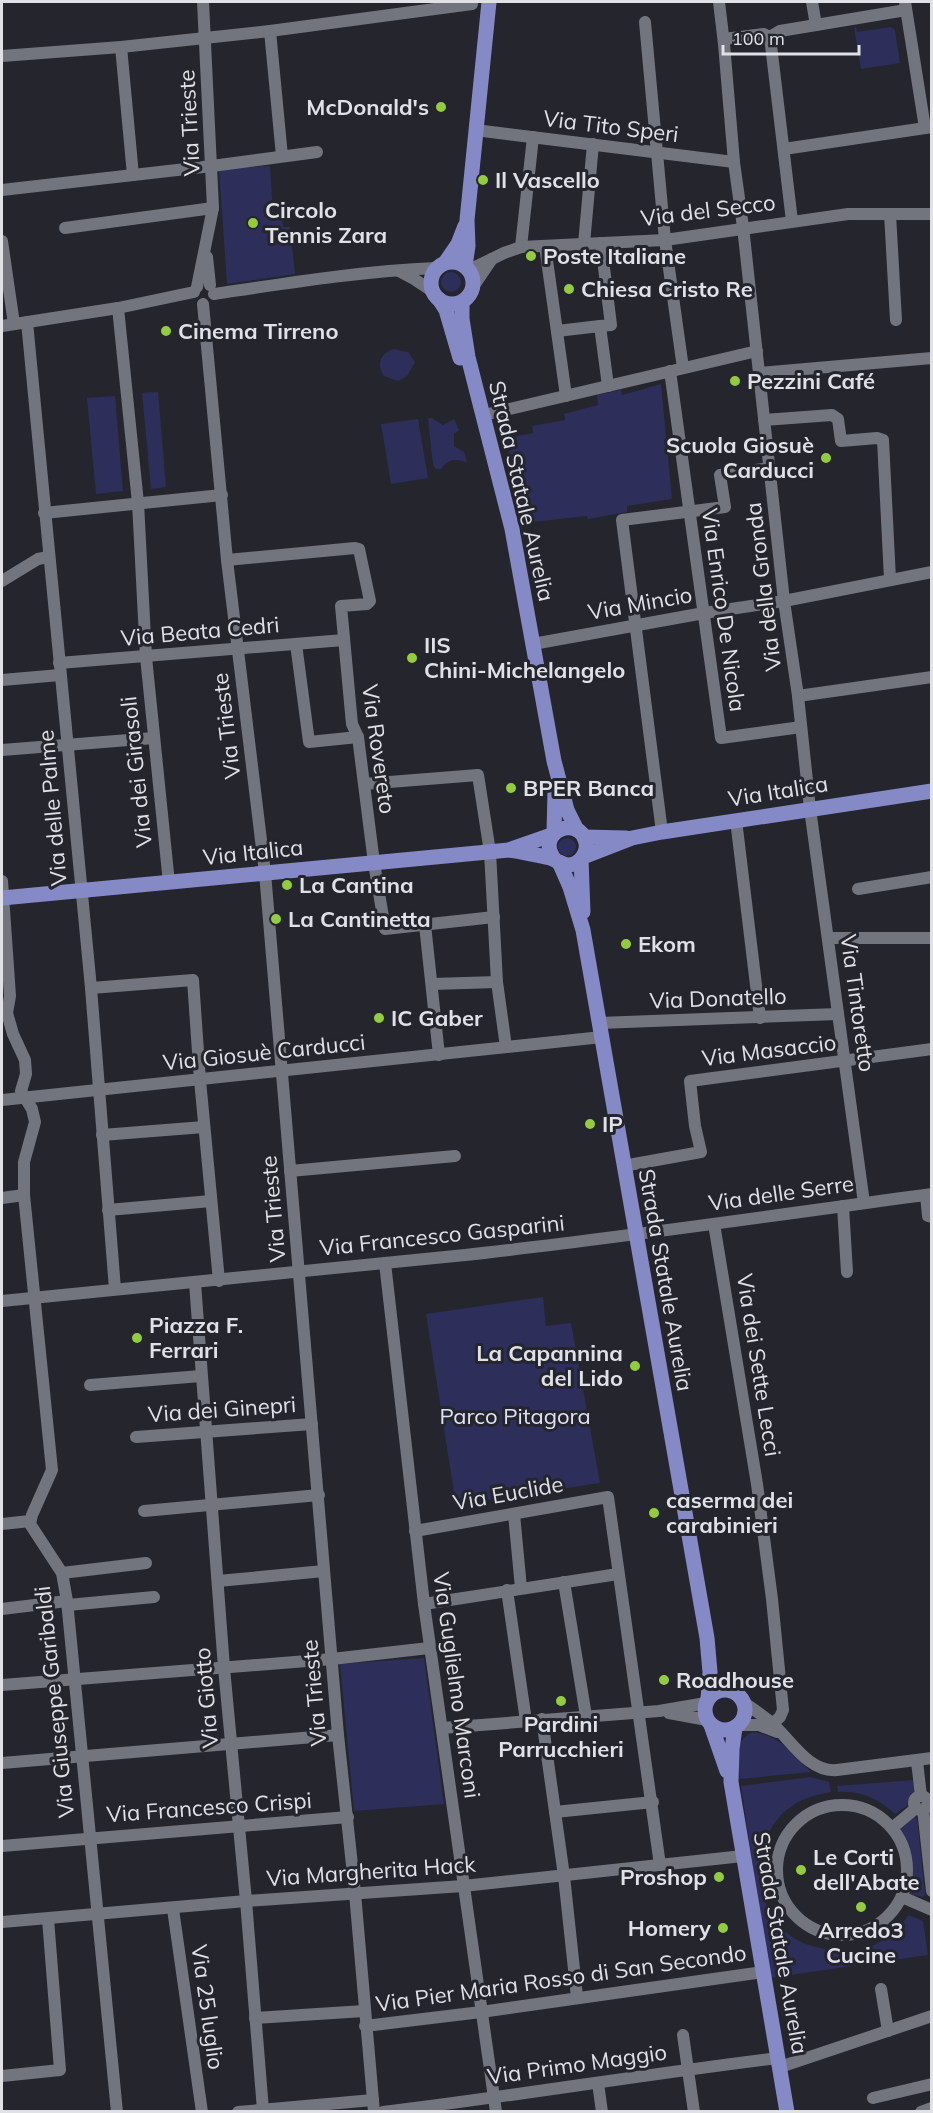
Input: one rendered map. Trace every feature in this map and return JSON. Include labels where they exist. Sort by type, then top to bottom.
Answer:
[{"type":"main road","points":[[467,268],[467,220],[489,2]]},
{"type":"main road","points":[[467,220],[458,244],[431,279],[435,295],[446,310],[501,492]]},
{"type":"main road","points":[[435,295],[450,304],[462,302],[473,287],[472,276],[467,268],[456,262],[441,266]]},
{"type":"main road","name":"Strada Statale Aurelia","points":[[462,302],[462,319],[468,357],[512,529],[554,761],[567,810],[581,834]]},
{"type":"main road","name":"Strada Statale Aurelia","points":[[554,761],[556,812],[554,834]]},
{"type":"main road","name":"Via Italica","points":[[582,858],[632,838],[662,832],[932,791]]},
{"type":"main road","points":[[565,828],[581,834],[586,847],[582,858],[574,864],[567,865],[557,861],[550,850],[554,834],[565,828]]},
{"type":"main road","name":"Via Italica","points":[[2,898],[509,850],[554,834]]},
{"type":"main road","name":"Via Italica","points":[[581,834],[632,838]]},
{"type":"main road","name":"Via Italica","points":[[509,850],[557,861]]},
{"type":"main road","name":"Strada Statale Aurelia","points":[[582,858],[583,930]]},
{"type":"main road","name":"Strada Statale Aurelia","points":[[557,861],[570,887],[583,930],[601,1030],[706,1638],[710,1672],[707,1701]]},
{"type":"main road","name":"Strada Statale Aurelia","points":[[706,1638],[718,1671],[731,1691]]},
{"type":"main road","points":[[718,1691],[731,1691],[740,1696],[745,1714],[737,1726],[722,1731],[709,1723],[704,1712],[707,1701],[718,1691]]},
{"type":"main road","name":"Strada Statale Aurelia","points":[[709,1723],[731,1782]]},
{"type":"main road","name":"Strada Statale Aurelia","points":[[737,1726],[732,1749],[731,1782],[787,2112]]},
{"type":"street","name":"Via Trieste","points":[[203,2],[213,208],[206,243],[202,294],[227,560],[265,873],[338,1735],[348,1817],[373,2106]]},
{"type":"street","name":"Via della Gronda","points":[[718,2],[724,39],[734,162],[784,601],[798,696],[810,809]]},
{"type":"street","points":[[812,2],[816,25]]},
{"type":"street","points":[[2,56],[270,32],[472,4]]},
{"type":"street","points":[[770,37],[780,31],[906,6],[925,89],[928,128],[784,150]]},
{"type":"street","points":[[645,21],[665,240],[683,368]]},
{"type":"street","points":[[270,32],[282,156]]},
{"type":"street","points":[[724,39],[764,34],[770,37]]},
{"type":"street","points":[[770,37],[792,221]]},
{"type":"street","points":[[121,47],[133,175]]},
{"type":"street","name":"Via Tito Speri","points":[[483,131],[734,162]]},
{"type":"street","points":[[521,247],[533,137]]},
{"type":"street","points":[[584,244],[593,144]]},
{"type":"street","points":[[2,190],[317,152]]},
{"type":"street","points":[[65,228],[213,208]]},
{"type":"street","name":"Via del Secco","points":[[467,268],[521,247],[665,240],[743,227],[848,214],[932,213]]},
{"type":"street","points":[[890,214],[896,320]]},
{"type":"street","points":[[2,242],[8,325],[202,294],[441,266]]},
{"type":"street","points":[[557,331],[610,325],[601,243]]},
{"type":"street","points":[[545,246],[566,396]]},
{"type":"street","points":[[473,287],[493,258]]},
{"type":"street","points":[[395,270],[414,279],[435,295]]},
{"type":"street","name":"Via dei Girasoli","points":[[118,308],[138,503],[146,657],[169,883]]},
{"type":"street","name":"Via delle Palme","points":[[27,322],[91,988],[115,1289]]},
{"type":"street","points":[[600,326],[608,386]]},
{"type":"street","points":[[484,415],[757,351]]},
{"type":"street","points":[[759,373],[932,358]]},
{"type":"street","name":"Via Enrico De Nicola","points":[[670,371],[721,738],[801,727]]},
{"type":"street","points":[[764,420],[832,415],[838,419],[842,441],[877,438],[883,440],[890,579]]},
{"type":"street","points":[[662,832],[622,520],[725,507],[720,475],[770,468]]},
{"type":"street","points":[[44,513],[222,495]]},
{"type":"street","name":"Via Rovereto","points":[[227,560],[359,549],[370,601],[367,604],[340,606],[352,724],[358,737],[385,929],[424,925]]},
{"type":"street","points":[[2,581],[38,559],[48,557]]},
{"type":"street","name":"Via Mincio","points":[[533,644],[784,601],[932,572]]},
{"type":"street","name":"Via Beata Cedri","points":[[2,680],[146,657],[344,640]]},
{"type":"street","points":[[296,644],[309,742],[358,737]]},
{"type":"street","points":[[798,696],[932,677]]},
{"type":"street","points":[[2,750],[154,738]]},
{"type":"street","points":[[364,784],[478,775],[490,852],[497,982],[506,1047]]},
{"type":"street","name":"Via Tintoretto","points":[[810,809],[864,1203]]},
{"type":"street","points":[[736,820],[760,1018]]},
{"type":"street","points":[[858,889],[932,877]]},
{"type":"street","points":[[2,881],[5,975],[10,996],[7,1013],[13,1034],[25,1060],[26,1074],[21,1092],[32,1109],[35,1122],[24,1162],[24,1195],[52,1470],[30,1521],[2,1524]]},
{"type":"street","points":[[437,1055],[432,984],[424,925],[494,917]]},
{"type":"street","points":[[828,938],[932,938]]},
{"type":"street","points":[[91,988],[193,980],[219,1281]]},
{"type":"street","points":[[432,984],[497,982]]},
{"type":"street","name":"Via Donatello","points":[[601,1030],[838,1014]]},
{"type":"street","name":"Via Giosuè Carducci","points":[[2,1100],[506,1047],[601,1030]]},
{"type":"street","name":"Via Masaccio","points":[[623,1166],[701,1152],[695,1126],[690,1081],[932,1049]]},
{"type":"street","points":[[102,1135],[204,1127]]},
{"type":"street","points":[[290,1171],[455,1156]]},
{"type":"street","points":[[929,1194],[928,1216],[932,1217]]},
{"type":"street","name":"Via delle Serre","points":[[636,1234],[929,1194]]},
{"type":"street","points":[[2,1198],[24,1195]]},
{"type":"street","points":[[108,1210],[211,1201]]},
{"type":"street","points":[[843,1206],[848,1272]]},
{"type":"street","name":"Via dei Sette Lecci","points":[[714,1224],[748,1424],[772,1599],[783,1705],[781,1715],[772,1724]]},
{"type":"street","name":"Via Francesco Gasparini","points":[[2,1301],[219,1281],[636,1234]]},
{"type":"street","name":"Via Guglielmo Marconi","points":[[385,1263],[423,1604],[496,2112]]},
{"type":"street","name":"Via Giotto","points":[[195,1283],[230,1744],[263,2110]]},
{"type":"street","points":[[90,1385],[201,1376]]},
{"type":"street","name":"Via dei Ginepri","points":[[136,1437],[312,1424]]},
{"type":"street","points":[[144,1511],[318,1495]]},
{"type":"street","name":"Via Euclide","points":[[415,1531],[608,1497],[618,1574]]},
{"type":"street","points":[[514,1514],[521,1588]]},
{"type":"street","name":"Via Giuseppe Garibaldi","points":[[30,1521],[31,1528],[62,1573],[68,1603],[117,2112]]},
{"type":"street","points":[[62,1573],[146,1563]]},
{"type":"street","points":[[218,1581],[324,1571]]},
{"type":"street","points":[[423,1604],[618,1574],[653,1802],[660,1865]]},
{"type":"street","points":[[564,1582],[586,1716]]},
{"type":"street","points":[[507,1590],[526,1721]]},
{"type":"street","points":[[2,1609],[154,1597]]},
{"type":"street","points":[[2,1685],[332,1659],[429,1648]]},
{"type":"street","points":[[442,1728],[659,1711],[707,1701]]},
{"type":"street","points":[[743,1702],[772,1724],[811,1762],[828,1770],[932,1758]]},
{"type":"street","points":[[659,1711],[709,1723]]},
{"type":"street","points":[[542,1719],[578,1997]]},
{"type":"street","points":[[737,1726],[765,1727],[788,1739]]},
{"type":"street","points":[[2,1763],[338,1735]]},
{"type":"street","points":[[892,1828],[928,1802],[925,1797],[921,1796],[917,1761]]},
{"type":"street","points":[[555,1812],[653,1802]]},
{"type":"street","points":[[838,1805],[859,1807],[878,1815],[892,1828],[901,1844],[906,1876],[902,1897],[893,1911],[876,1926],[858,1934],[834,1935],[813,1929],[794,1915],[783,1900],[778,1882],[777,1861],[784,1841],[799,1821],[815,1810],[838,1805]]},
{"type":"street","points":[[920,1809],[932,1891]]},
{"type":"street","name":"Via Francesco Crispi","points":[[2,1846],[348,1817]]},
{"type":"street","name":"Via Margherita Hack","points":[[2,1922],[463,1886],[743,1856]]},
{"type":"street","points":[[902,1897],[932,1910]]},
{"type":"street","name":"Via 25 luglio","points":[[173,1909],[202,2112]]},
{"type":"street","points":[[2,2076],[60,2070],[48,1918]]},
{"type":"street","name":"Via Pier Maria Rosso di San Secondo","points":[[365,2026],[763,1972]]},
{"type":"street","points":[[881,1989],[888,2031]]},
{"type":"street","points":[[255,2018],[364,2011]]},
{"type":"street","name":"Via Primo Maggio","points":[[382,2112],[495,2098],[688,2069],[779,2062],[932,2016]]},
{"type":"street","points":[[683,2035],[694,2112]]},
{"type":"street","points":[[598,2083],[602,2112]]},
{"type":"street","points":[[873,2098],[932,2084]]},
{"type":"street","points":[[238,2112],[373,2106]]},
{"type":"street","points":[[921,2112],[932,2108]]},
{"type":"green space","points":[[854,27],[857,32],[891,27],[895,30],[900,63],[861,69]]},
{"type":"green space","name":"Circolo Tennis Zara","points":[[270,166],[273,213],[281,212],[283,227],[290,227],[295,274],[227,284],[219,169]]},
{"type":"green space","points":[[451,272],[458,275],[461,282],[458,289],[451,292],[444,289],[441,282],[444,275]]},
{"type":"green space","points":[[394,349],[408,352],[415,362],[407,376],[398,381],[384,376],[380,368],[385,353]]},
{"type":"green space","points":[[661,384],[672,499],[627,506],[627,512],[588,519],[587,516],[523,523],[506,438],[533,433],[532,426],[565,420],[564,414],[598,405],[597,395],[621,390],[622,395]]},
{"type":"green space","points":[[158,392],[166,487],[151,489],[142,393]]},
{"type":"green space","points":[[115,396],[123,491],[96,494],[87,398]]},
{"type":"green space","points":[[428,418],[443,425],[454,419],[459,430],[454,434],[454,446],[464,452],[467,462],[452,460],[441,469],[436,469],[433,465]]},
{"type":"green space","points":[[418,419],[428,478],[391,484],[381,424]]},
{"type":"green space","points":[[567,838],[573,841],[576,847],[573,853],[567,856],[561,853],[558,847],[561,841]]},
{"type":"green space","name":"Parco Pitagora","points":[[543,1297],[546,1326],[571,1323],[600,1483],[456,1505],[426,1314]]},
{"type":"green space","points":[[424,1658],[444,1804],[354,1811],[340,1664]]},
{"type":"green space","points":[[753,1732],[778,1741],[811,1772],[740,1779],[738,1759],[740,1745],[747,1735]]},
{"type":"green space","points":[[810,1777],[829,1782],[831,1792],[804,1799],[787,1809],[771,1829],[764,1846],[760,1864],[760,1882],[772,1916],[784,1930],[799,1941],[818,1948],[855,1951],[884,1939],[909,1915],[923,1921],[928,1955],[770,1978],[741,1786]]},
{"type":"green space","points":[[913,1780],[915,1791],[911,1794],[907,1806],[895,1814],[869,1797],[854,1792],[838,1792],[837,1786]]},
{"type":"green space","points":[[915,1816],[925,1895],[923,1897],[907,1893],[910,1862],[899,1830]]},
{"type":"place","name":"McDonald's","points":[[441,107]]},
{"type":"place","name":"Il Vascello","points":[[483,180]]},
{"type":"place","name":"Circolo Tennis Zara","points":[[253,223]]},
{"type":"place","name":"Poste Italiane","points":[[531,256]]},
{"type":"place","name":"Chiesa Cristo Re","points":[[569,289]]},
{"type":"place","name":"Cinema Tirreno","points":[[166,331]]},
{"type":"place","name":"Pezzini Café","points":[[735,381]]},
{"type":"place","name":"Scuola Giosuè Carducci","points":[[826,458]]},
{"type":"place","name":"IIS Chini-Michelangelo","points":[[412,658]]},
{"type":"place","name":"BPER Banca","points":[[511,788]]},
{"type":"place","name":"La Cantina","points":[[287,885]]},
{"type":"place","name":"La Cantinetta","points":[[276,919]]},
{"type":"place","name":"Ekom","points":[[626,944]]},
{"type":"place","name":"IC Gaber","points":[[379,1018]]},
{"type":"place","name":"IP","points":[[590,1124]]},
{"type":"place","name":"Piazza F. Ferrari","points":[[137,1338]]},
{"type":"place","name":"La Capannina del Lido","points":[[635,1366]]},
{"type":"place","name":"caserma dei carabinieri","points":[[654,1513]]},
{"type":"place","name":"Roadhouse","points":[[664,1680]]},
{"type":"place","name":"Pardini Parrucchieri","points":[[561,1701]]},
{"type":"place","name":"Le Corti dell'Abate","points":[[801,1870]]},
{"type":"place","name":"Proshop","points":[[719,1877]]},
{"type":"place","name":"Arredo3 Cucine","points":[[861,1907]]},
{"type":"place","name":"Homery","points":[[723,1928]]}]
